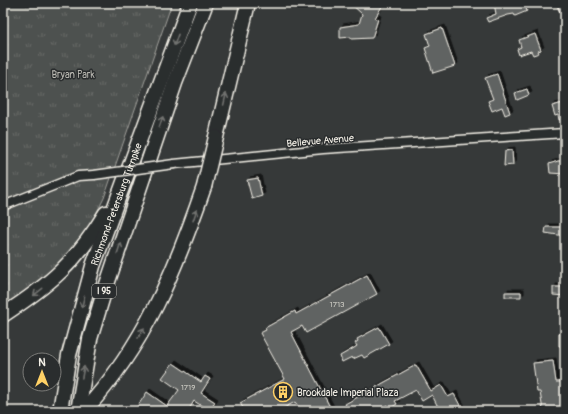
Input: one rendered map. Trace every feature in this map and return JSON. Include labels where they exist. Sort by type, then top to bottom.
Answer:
[{"type":"highway","name":"Richmond-Petersburg Turnpike","points":[[60,411],[68,355],[93,266],[190,3]]},
{"type":"highway","name":"Richmond-Petersburg Turnpike","points":[[78,411],[90,339],[102,299],[172,90],[206,3]]},
{"type":"highway","points":[[84,411],[122,366],[161,297],[185,242],[204,187],[248,3]]},
{"type":"highway","points":[[3,315],[55,279],[75,259],[94,233],[122,185]]},
{"type":"main road","points":[[564,3],[565,7]]},
{"type":"street","name":"Bellevue Avenue","points":[[3,206],[78,176],[174,164],[323,149],[565,133]]},
{"type":"green space","name":"Bryan Park","points":[[3,3],[172,3],[104,198],[95,216],[74,247],[49,273],[35,285],[3,307]]},
{"type":"building","points":[[350,3],[384,3],[375,18],[378,19],[372,38],[340,38],[340,27],[359,24],[362,14]]},
{"type":"building","points":[[494,3],[524,3],[527,11],[515,16],[514,14],[508,15],[488,22],[486,18],[496,14]]},
{"type":"building","points":[[442,28],[455,66],[433,73],[425,48],[430,46],[426,34]]},
{"type":"building","points":[[535,34],[541,50],[538,51],[539,53],[533,55],[531,51],[519,55],[517,49],[521,47],[519,40]]},
{"type":"building","points":[[497,74],[510,113],[505,115],[502,107],[492,111],[488,101],[493,99],[485,78]]},
{"type":"building","points":[[527,89],[529,95],[517,100],[515,93]]},
{"type":"building","points":[[563,103],[565,118],[559,120],[558,115],[555,116],[552,106]]},
{"type":"building","points":[[512,150],[513,165],[504,166],[505,151]]},
{"type":"building","points":[[564,161],[565,174],[550,173],[549,164]]},
{"type":"building","points":[[258,178],[262,196],[252,199],[247,180]]},
{"type":"building","points":[[546,227],[565,227],[565,236],[545,233]]},
{"type":"building","points":[[367,275],[377,294],[306,333],[302,326],[291,332],[332,411],[302,411],[295,402],[278,411],[275,408],[269,411],[245,411],[240,403],[285,379],[260,333],[266,330],[265,328],[295,311],[296,314]]},
{"type":"building","points":[[553,287],[565,287],[565,296],[553,295]]},
{"type":"building","points":[[505,292],[521,292],[521,297],[505,297]]},
{"type":"building","points":[[379,327],[389,344],[364,358],[362,355],[353,359],[352,357],[342,362],[340,356],[357,346],[355,343],[358,341],[357,339]]},
{"type":"building","points":[[559,334],[565,334],[565,346],[559,346]]},
{"type":"building","points":[[553,361],[556,382],[565,382],[565,411],[543,411],[540,392],[537,392],[533,363]]},
{"type":"building","points":[[173,363],[201,382],[205,376],[210,379],[201,393],[215,402],[210,411],[194,401],[188,411],[142,411],[137,407],[147,392],[167,406],[179,390],[162,378]]},
{"type":"building","points":[[416,365],[431,391],[441,385],[448,397],[454,394],[463,411],[440,411],[432,395],[422,401],[416,390],[395,401],[397,404],[389,409],[387,405],[376,411],[349,411],[345,404]]},
{"type":"place","name":"Brookdale Imperial Plaza","points":[[283,392]]}]
